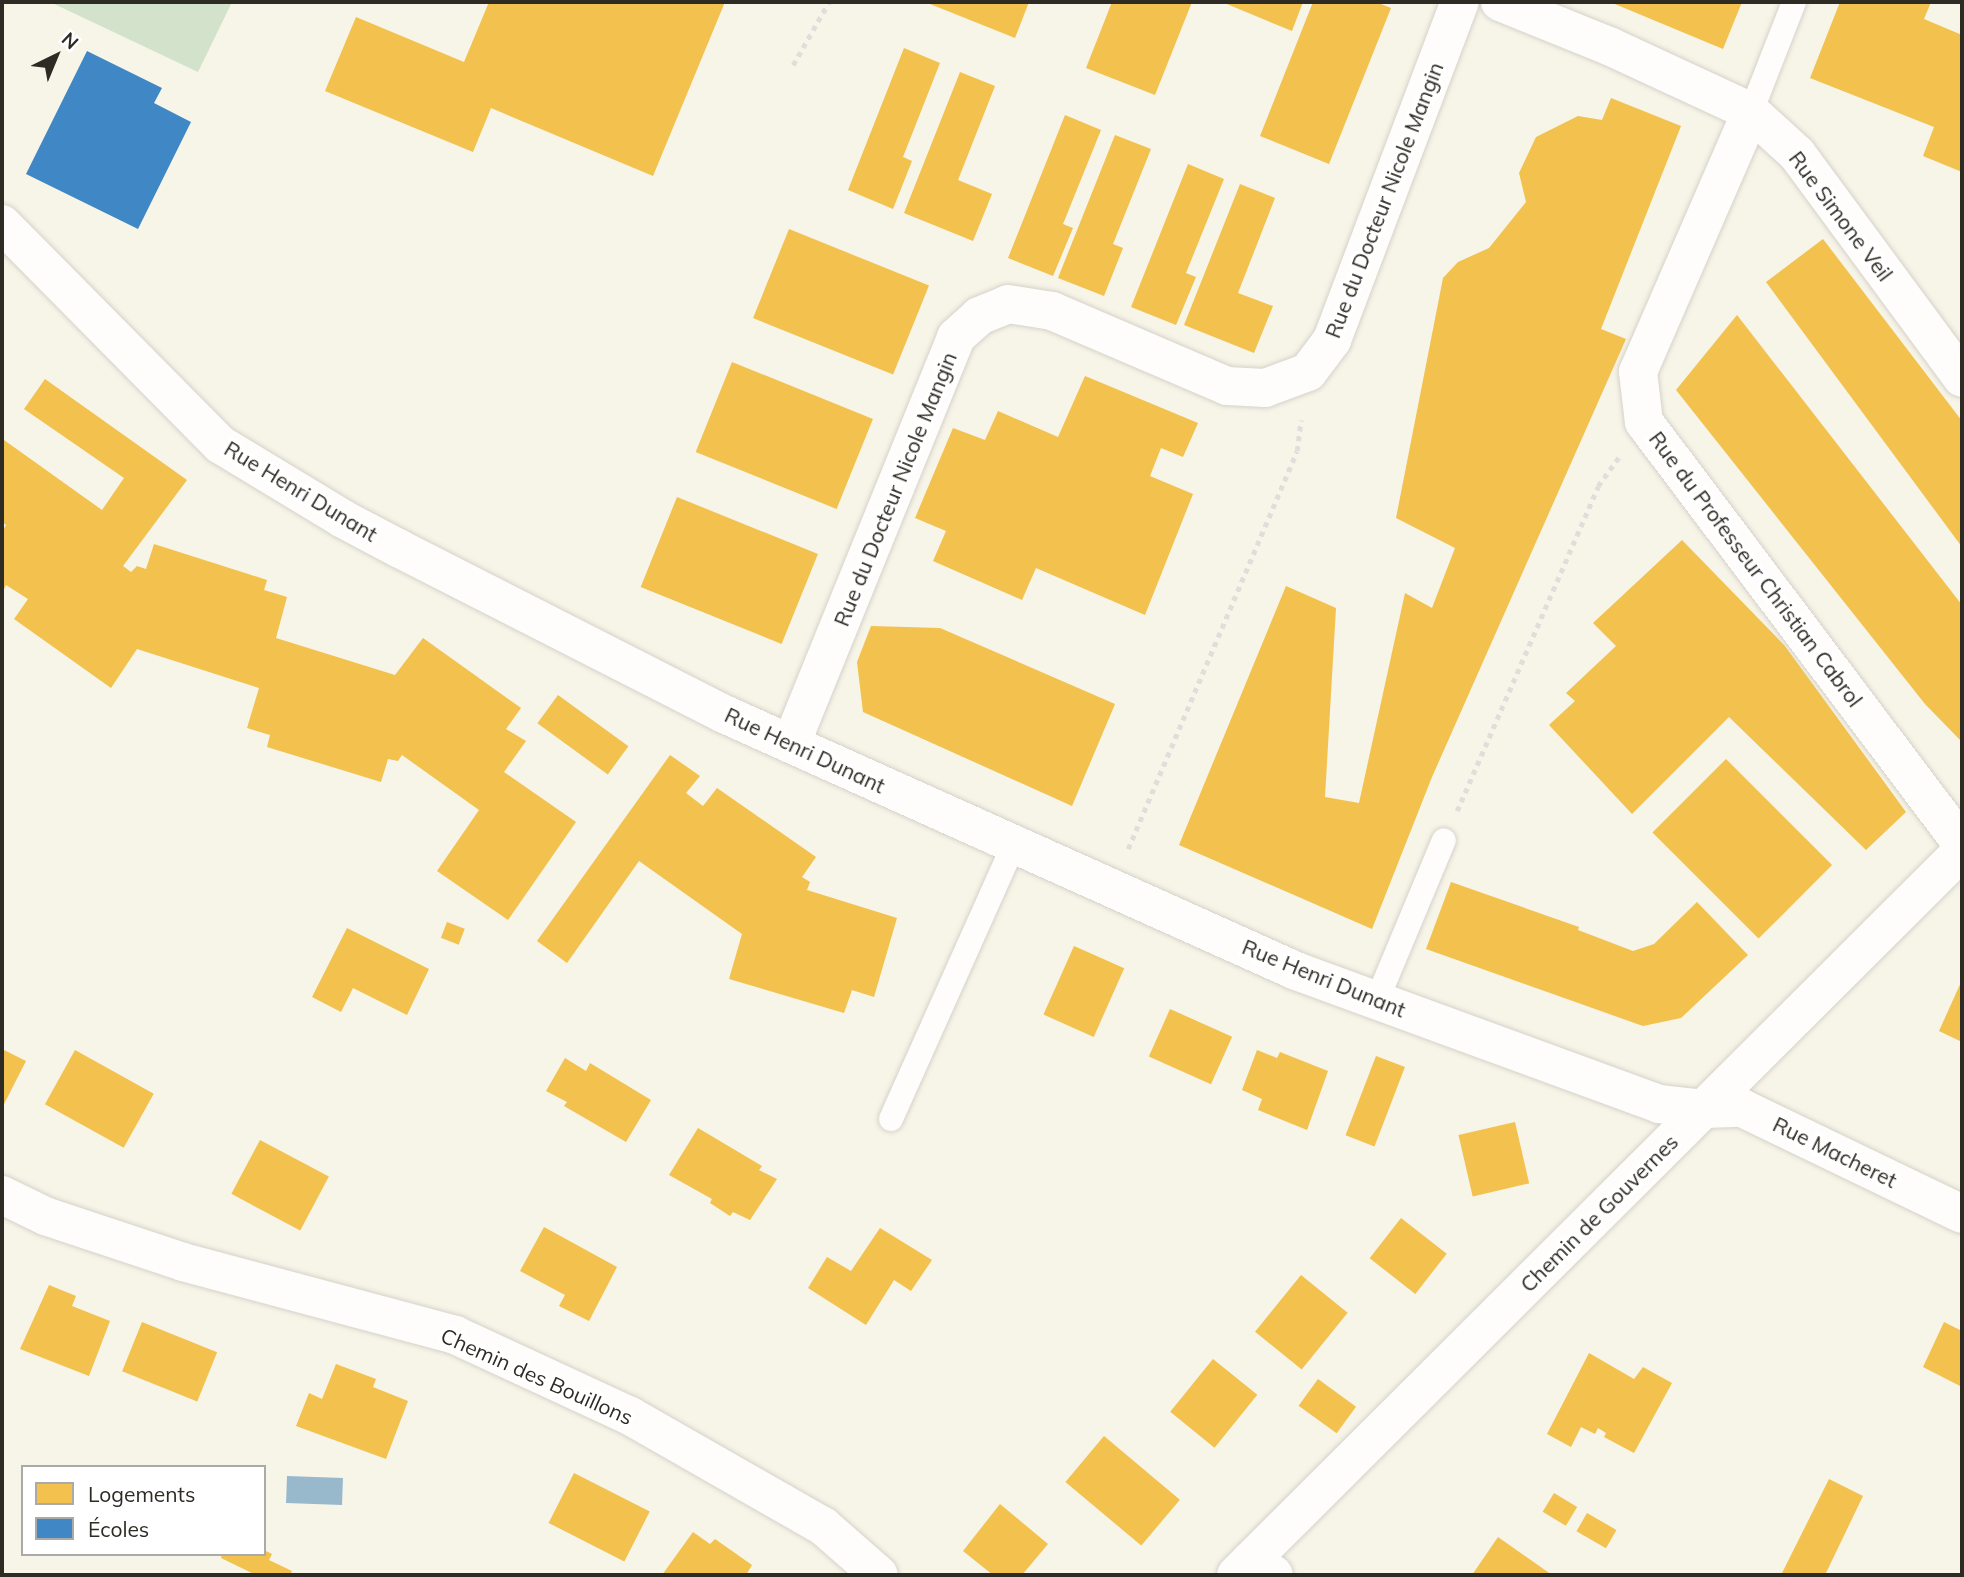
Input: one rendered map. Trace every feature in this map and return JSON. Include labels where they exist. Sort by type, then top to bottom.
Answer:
[{"type":"street","name":"Rue du Docteur Nicole Mangin","points":[[791,744],[956,337],[979,316],[1008,304],[1052,311],[1227,386],[1265,388],[1307,372],[1332,340],[1461,2]]},
{"type":"street","name":"Rue Simone Veil","points":[[1500,2],[1609,46],[1751,112],[1797,153],[1962,379]]},
{"type":"street","name":"Rue du Professeur Christian Cabrol","points":[[1751,112],[1638,372],[1644,422],[1962,844]]},
{"type":"street","name":"Rue Henri Dunant","points":[[2,224],[221,445],[354,525],[682,693],[1013,846],[1296,971],[1659,1104],[1704,1109]]},
{"type":"street","name":"Chemin de Gouvernes","points":[[1254,1570],[1704,1109],[1962,851]]},
{"type":"street","name":"Rue Macheret","points":[[1704,1109],[1742,1108],[1962,1214]]},
{"type":"street","name":"Chemin des Bouillons","points":[[2,1195],[45,1216],[183,1262],[455,1335],[630,1416],[823,1526],[879,1575]]},
{"type":"lane","name":"Rue du Professeur Christian Cabrol","points":[[1751,112],[1794,2]]},
{"type":"lane","points":[[1377,1000],[1444,840]]},
{"type":"lane","points":[[891,1119],[1013,846]]},
{"type":"path","points":[[793,65],[829,2]]},
{"type":"path","points":[[1109,888],[1125,858],[1297,451],[1307,372]]},
{"type":"path","points":[[1444,840],[1598,486],[1644,422]]},
{"type":"green space","points":[[50,2],[232,2],[198,72]]},
{"type":"water","points":[[287,1476],[343,1478],[342,1505],[286,1503]]},
{"type":"building: Logements","points":[[489,2],[725,2],[653,176],[491,108],[473,152],[325,91],[356,17],[464,62]]},
{"type":"building: Logements","points":[[925,2],[1029,2],[1015,38]]},
{"type":"building: Logements","points":[[1112,2],[1192,2],[1155,95],[1086,68]]},
{"type":"building: Logements","points":[[1222,2],[1303,2],[1292,31]]},
{"type":"building: Logements","points":[[1313,2],[1376,2],[1391,8],[1329,164],[1260,136]]},
{"type":"building: Logements","points":[[1610,2],[1742,2],[1723,49]]},
{"type":"building: Logements","points":[[1840,2],[1931,2],[1924,19],[1962,35],[1962,172],[1923,156],[1934,127],[1810,78]]},
{"type":"building: Logements","points":[[904,48],[940,63],[903,157],[912,161],[893,209],[848,190]]},
{"type":"building: Logements","points":[[960,72],[995,86],[958,180],[992,194],[973,241],[904,213]]},
{"type":"building: Logements","points":[[1611,98],[1681,126],[1601,329],[1626,339],[1432,777],[1372,929],[1179,845],[1286,586],[1336,608],[1325,797],[1359,803],[1405,593],[1432,608],[1455,548],[1396,518],[1443,278],[1458,262],[1489,248],[1526,202],[1519,173],[1536,137],[1578,116],[1602,120]]},
{"type":"building: Logements","points":[[1065,115],[1101,130],[1063,224],[1073,228],[1053,276],[1008,258]]},
{"type":"building: Logements","points":[[1115,135],[1151,149],[1113,244],[1123,248],[1104,296],[1058,278]]},
{"type":"building: Logements","points":[[1188,164],[1224,179],[1186,273],[1196,277],[1176,325],[1131,307]]},
{"type":"building: Logements","points":[[1240,184],[1275,198],[1238,293],[1273,306],[1254,353],[1184,325]]},
{"type":"building: Logements","points":[[789,229],[929,286],[893,375],[753,318]]},
{"type":"building: Logements","points":[[1823,239],[1962,421],[1962,547],[1766,282]]},
{"type":"building: Logements","points":[[1737,315],[1962,605],[1962,742],[1925,704],[1676,390]]},
{"type":"building: Logements","points":[[732,362],[873,419],[837,509],[696,452]]},
{"type":"building: Logements","points":[[1085,376],[1198,423],[1183,457],[1161,448],[1150,476],[1193,494],[1145,615],[1036,568],[1022,600],[933,561],[946,531],[915,518],[953,428],[985,440],[998,411],[1058,437]]},
{"type":"building: Logements","points":[[45,379],[187,480],[123,566],[131,572],[137,566],[146,569],[154,544],[267,580],[264,590],[287,597],[276,638],[395,675],[423,638],[521,708],[506,729],[526,741],[504,772],[576,822],[508,920],[437,871],[479,810],[402,755],[398,761],[388,759],[381,782],[267,747],[270,735],[247,728],[259,688],[137,649],[111,688],[14,619],[28,599],[6,585],[2,593],[2,532],[6,525],[2,522],[4,440],[102,510],[124,478],[24,409]]},
{"type":"building: Logements","points":[[677,497],[818,554],[782,644],[641,587]]},
{"type":"building: Logements","points":[[1682,540],[1785,646],[1906,812],[1866,850],[1729,717],[1632,814],[1549,725],[1575,701],[1566,693],[1616,646],[1593,623]]},
{"type":"building: Logements","points":[[871,626],[940,628],[1115,704],[1072,806],[863,712],[857,662]]},
{"type":"building: Logements","points":[[558,695],[628,746],[608,774],[537,723]]},
{"type":"building: Logements","points":[[670,755],[700,776],[686,793],[703,806],[717,788],[816,857],[802,877],[810,882],[807,890],[897,918],[874,997],[852,990],[844,1013],[729,979],[742,934],[639,861],[567,963],[537,941]]},
{"type":"building: Logements","points":[[1726,759],[1832,865],[1759,939],[1652,833]]},
{"type":"building: Logements","points":[[1451,882],[1579,927],[1578,930],[1633,951],[1654,944],[1697,902],[1748,955],[1681,1018],[1643,1026],[1426,949]]},
{"type":"building: Logements","points":[[447,922],[465,929],[459,945],[441,938]]},
{"type":"building: Logements","points":[[347,928],[429,969],[407,1015],[353,988],[341,1012],[312,997]]},
{"type":"building: Logements","points":[[1074,946],[1124,968],[1094,1037],[1043,1015]]},
{"type":"building: Logements","points":[[1962,980],[1962,1042],[1939,1031]]},
{"type":"building: Logements","points":[[1170,1009],[1232,1037],[1211,1084],[1149,1057]]},
{"type":"building: Logements","points":[[2,1049],[26,1061],[2,1108]]},
{"type":"building: Logements","points":[[75,1050],[154,1094],[124,1148],[45,1104]]},
{"type":"building: Logements","points":[[1257,1050],[1277,1058],[1280,1052],[1328,1071],[1307,1130],[1258,1110],[1262,1099],[1242,1090]]},
{"type":"building: Logements","points":[[1376,1056],[1405,1067],[1374,1146],[1346,1135]]},
{"type":"building: Logements","points":[[565,1058],[586,1071],[590,1063],[651,1100],[626,1142],[564,1106],[567,1102],[546,1091]]},
{"type":"building: Logements","points":[[1515,1122],[1529,1183],[1473,1196],[1458,1135]]},
{"type":"building: Logements","points":[[698,1128],[762,1166],[759,1170],[777,1179],[750,1220],[733,1212],[730,1216],[710,1203],[712,1199],[669,1175]]},
{"type":"building: Logements","points":[[260,1140],[329,1177],[300,1230],[231,1194]]},
{"type":"building: Logements","points":[[1401,1218],[1447,1254],[1415,1294],[1370,1258]]},
{"type":"building: Logements","points":[[544,1227],[617,1267],[589,1321],[559,1306],[565,1295],[520,1271]]},
{"type":"building: Logements","points":[[880,1228],[932,1260],[911,1291],[894,1280],[866,1325],[808,1288],[827,1257],[851,1271]]},
{"type":"building: Logements","points":[[1301,1275],[1348,1313],[1302,1369],[1255,1332]]},
{"type":"building: Logements","points":[[49,1285],[76,1296],[72,1306],[110,1321],[89,1376],[20,1349]]},
{"type":"building: Logements","points":[[142,1322],[217,1352],[197,1401],[122,1371]]},
{"type":"building: Logements","points":[[1944,1322],[1962,1331],[1962,1387],[1923,1367]]},
{"type":"building: Logements","points":[[1589,1353],[1634,1379],[1643,1367],[1672,1383],[1634,1453],[1604,1437],[1606,1433],[1598,1428],[1595,1434],[1581,1427],[1571,1447],[1547,1434]]},
{"type":"building: Logements","points":[[1213,1359],[1257,1395],[1215,1448],[1170,1412]]},
{"type":"building: Logements","points":[[336,1364],[376,1379],[373,1387],[408,1401],[386,1459],[296,1426],[309,1393],[322,1399]]},
{"type":"building: Logements","points":[[1318,1379],[1356,1407],[1337,1433],[1299,1406]]},
{"type":"building: Logements","points":[[1104,1436],[1180,1500],[1141,1546],[1065,1482]]},
{"type":"building: Logements","points":[[574,1473],[650,1512],[624,1561],[549,1523]]},
{"type":"building: Logements","points":[[1829,1479],[1863,1496],[1825,1575],[1781,1575]]},
{"type":"building: Logements","points":[[1554,1493],[1577,1507],[1566,1526],[1543,1512]]},
{"type":"building: Logements","points":[[1000,1504],[1048,1544],[1022,1575],[993,1575],[963,1551]]},
{"type":"building: Logements","points":[[1587,1513],[1616,1530],[1606,1548],[1576,1531]]},
{"type":"building: Logements","points":[[693,1532],[710,1544],[715,1539],[752,1565],[746,1575],[662,1575]]},
{"type":"building: Logements","points":[[1498,1537],[1552,1575],[1472,1575]]},
{"type":"building: Logements","points":[[266,1551],[272,1554],[269,1560],[292,1571],[290,1575],[256,1575],[221,1558],[266,1556]]},
{"type":"building: Écoles","points":[[87,51],[162,88],[154,103],[191,122],[138,229],[26,174]]}]
